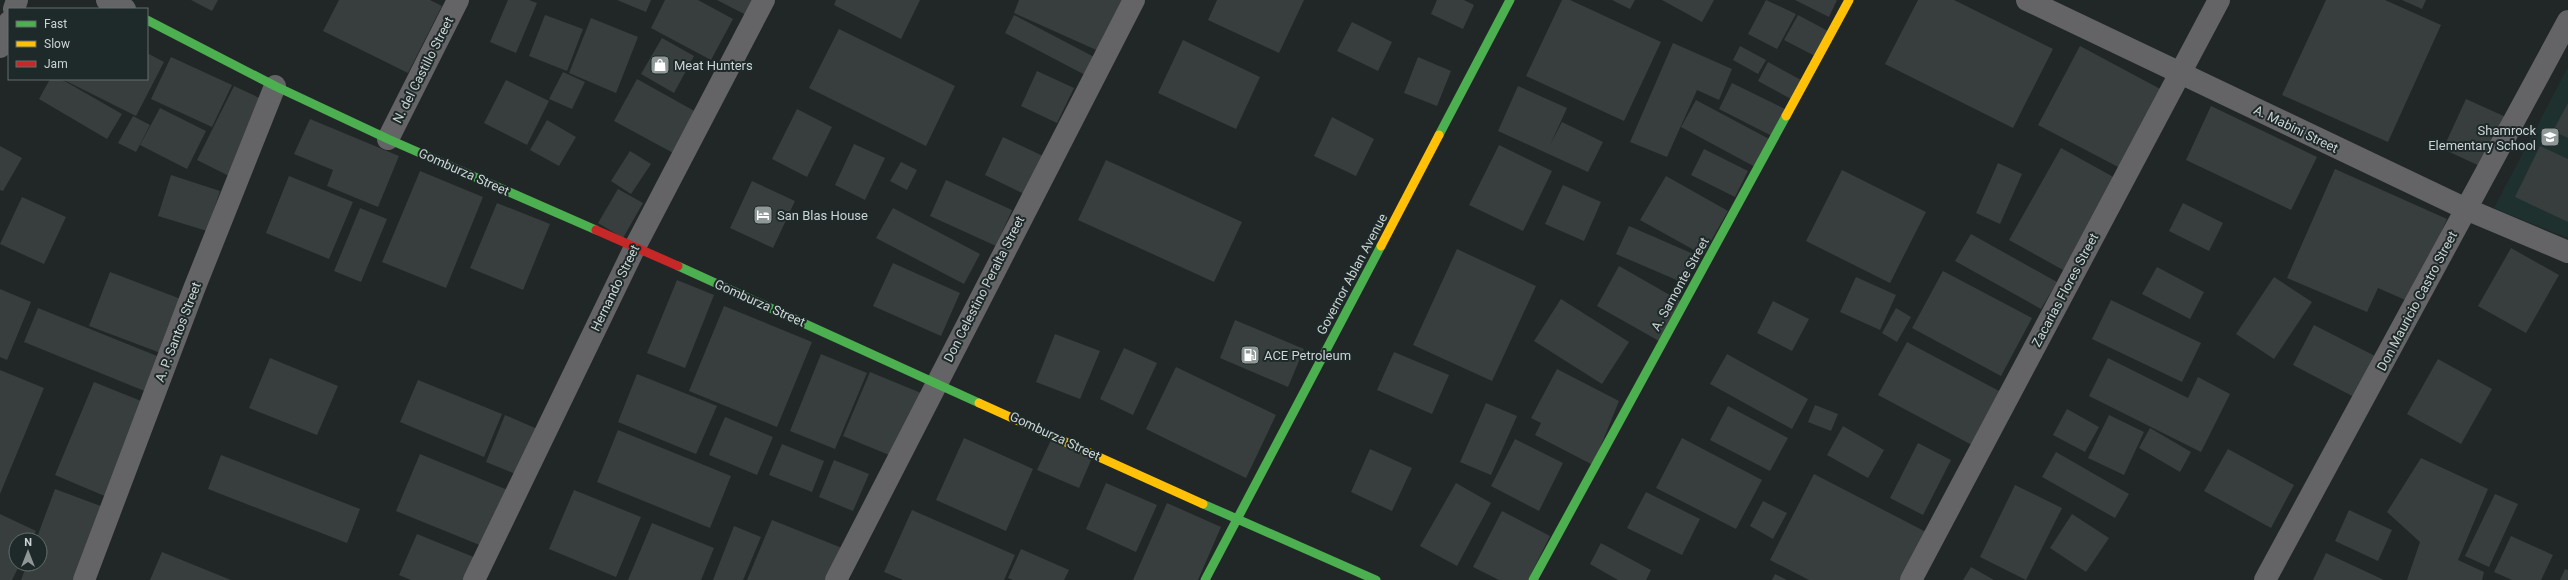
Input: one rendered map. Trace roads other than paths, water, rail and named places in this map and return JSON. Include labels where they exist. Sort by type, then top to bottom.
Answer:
[{"type":"street","points":[[107,0],[122,8]]},
{"type":"street","name":"N. del Castillo Street","points":[[388,139],[458,0]]},
{"type":"street","name":"Hernando Street","points":[[474,580],[635,247],[764,0]]},
{"type":"street","name":"Don Celestino Peralta Street","points":[[836,580],[936,382],[1134,0]]},
{"type":"street","name":"Governor Ablan Avenue","points":[[1205,580],[1238,520],[1510,0]]},
{"type":"street","name":"A. Samonte Street","points":[[1533,580],[1849,0]]},
{"type":"street","name":"A. Mabini Street","points":[[2027,0],[2466,209],[2568,252]]},
{"type":"street","name":"Zacarias Flores Street","points":[[1912,580],[2219,0]]},
{"type":"street","name":"Gomburza Street","points":[[148,21],[275,86],[388,139],[635,247],[1238,520],[1376,580]]},
{"type":"street","name":"Don Mauricio Castro Street","points":[[2265,580],[2568,21]]},
{"type":"street","points":[[0,47],[8,25]]},
{"type":"street","name":"A. P. Santos Street","points":[[84,580],[194,289],[275,86]]},
{"type":"place","name":"Meat Hunters","points":[[660,65]]},
{"type":"place","name":"Shamrock Elementary School","points":[[2550,137]]},
{"type":"place","name":"San Blas House","points":[[763,215]]},
{"type":"place","name":"ACE Petroleum","points":[[1250,355]]}]
